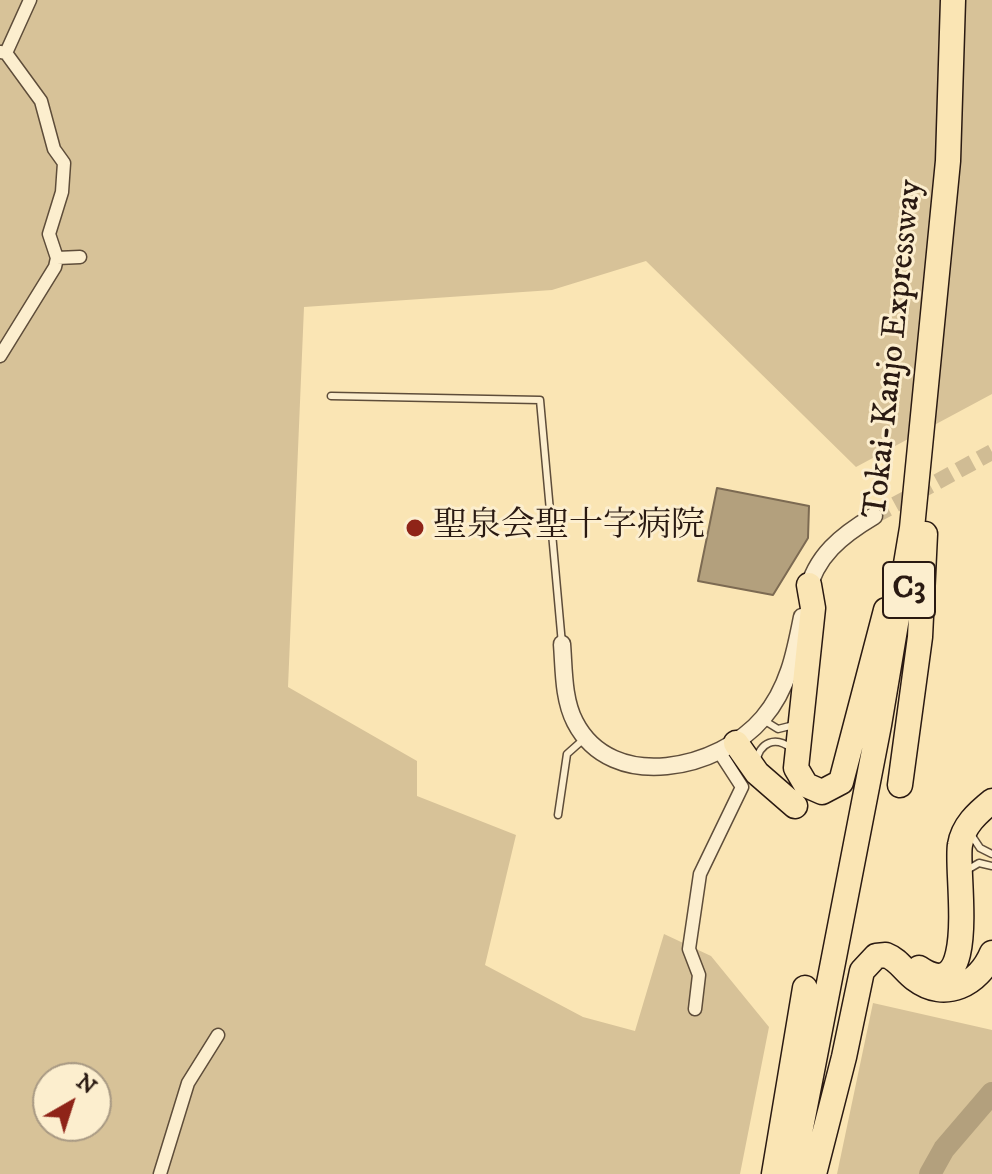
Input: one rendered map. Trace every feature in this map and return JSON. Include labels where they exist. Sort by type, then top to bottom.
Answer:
[{"type":"highway","name":"Tokai-Kanjo Expressway","points":[[804,1174],[897,673],[931,444],[931,380],[948,161],[953,0]]},
{"type":"highway","name":"Tokai-Kanjo Expressway","points":[[792,1174],[894,644],[912,528],[955,161],[962,0]]},
{"type":"highway","points":[[809,585],[813,608],[796,768],[806,785],[822,792],[841,782],[895,577],[931,380]]},
{"type":"highway","points":[[900,785],[920,637],[926,520],[935,438],[931,380]]},
{"type":"highway","points":[[728,748],[795,806]]},
{"type":"highway","points":[[903,947],[917,967],[926,973],[937,975],[955,966],[962,945],[960,844],[972,819],[992,801]]},
{"type":"highway","points":[[814,1174],[862,971],[869,961],[886,955],[894,958],[915,979],[943,990],[973,980],[992,953]]},
{"type":"highway","points":[[774,1174],[805,988]]},
{"type":"street","points":[[0,356],[57,258],[49,234],[62,192],[64,163],[54,149],[41,101],[3,52],[30,0]]},
{"type":"street","points":[[57,258],[80,257]]},
{"type":"street","points":[[562,644],[568,705],[585,738],[603,753],[638,765],[684,765],[728,748],[763,718],[792,664],[809,585],[817,568],[841,535],[874,516]]},
{"type":"street","points":[[695,1009],[699,975],[689,949],[700,874],[742,787],[728,748]]},
{"type":"street","points":[[160,1174],[188,1083],[218,1035]]},
{"type":"lane","points":[[331,396],[540,400],[562,644]]},
{"type":"lane","points":[[763,718],[778,729],[786,729],[800,720]]},
{"type":"lane","points":[[558,815],[567,754],[585,738]]},
{"type":"lane","points":[[757,773],[758,755],[769,742],[783,742],[797,754]]},
{"type":"lane","points":[[972,819],[974,842],[992,854]]},
{"type":"lane","points":[[959,882],[972,866],[992,866]]},
{"type":"shaded area","points":[[0,0],[992,0],[992,394],[856,467],[646,261],[552,290],[304,307],[288,687],[417,761],[417,796],[516,835],[485,965],[583,1017],[635,1031],[664,934],[711,956],[769,1027],[740,1174],[0,1174]]},
{"type":"shaded area","points":[[717,488],[809,506],[808,538],[773,595],[698,581]]},
{"type":"shaded area","points":[[873,1003],[992,1030],[992,1174],[837,1174]]},
{"type":"waterway","points":[[930,1174],[944,1149],[992,1093]]},
{"type":"tunnel","points":[[874,516],[992,452]]},
{"type":"place","name":"聖泉会聖十字病院","points":[[415,528]]}]
